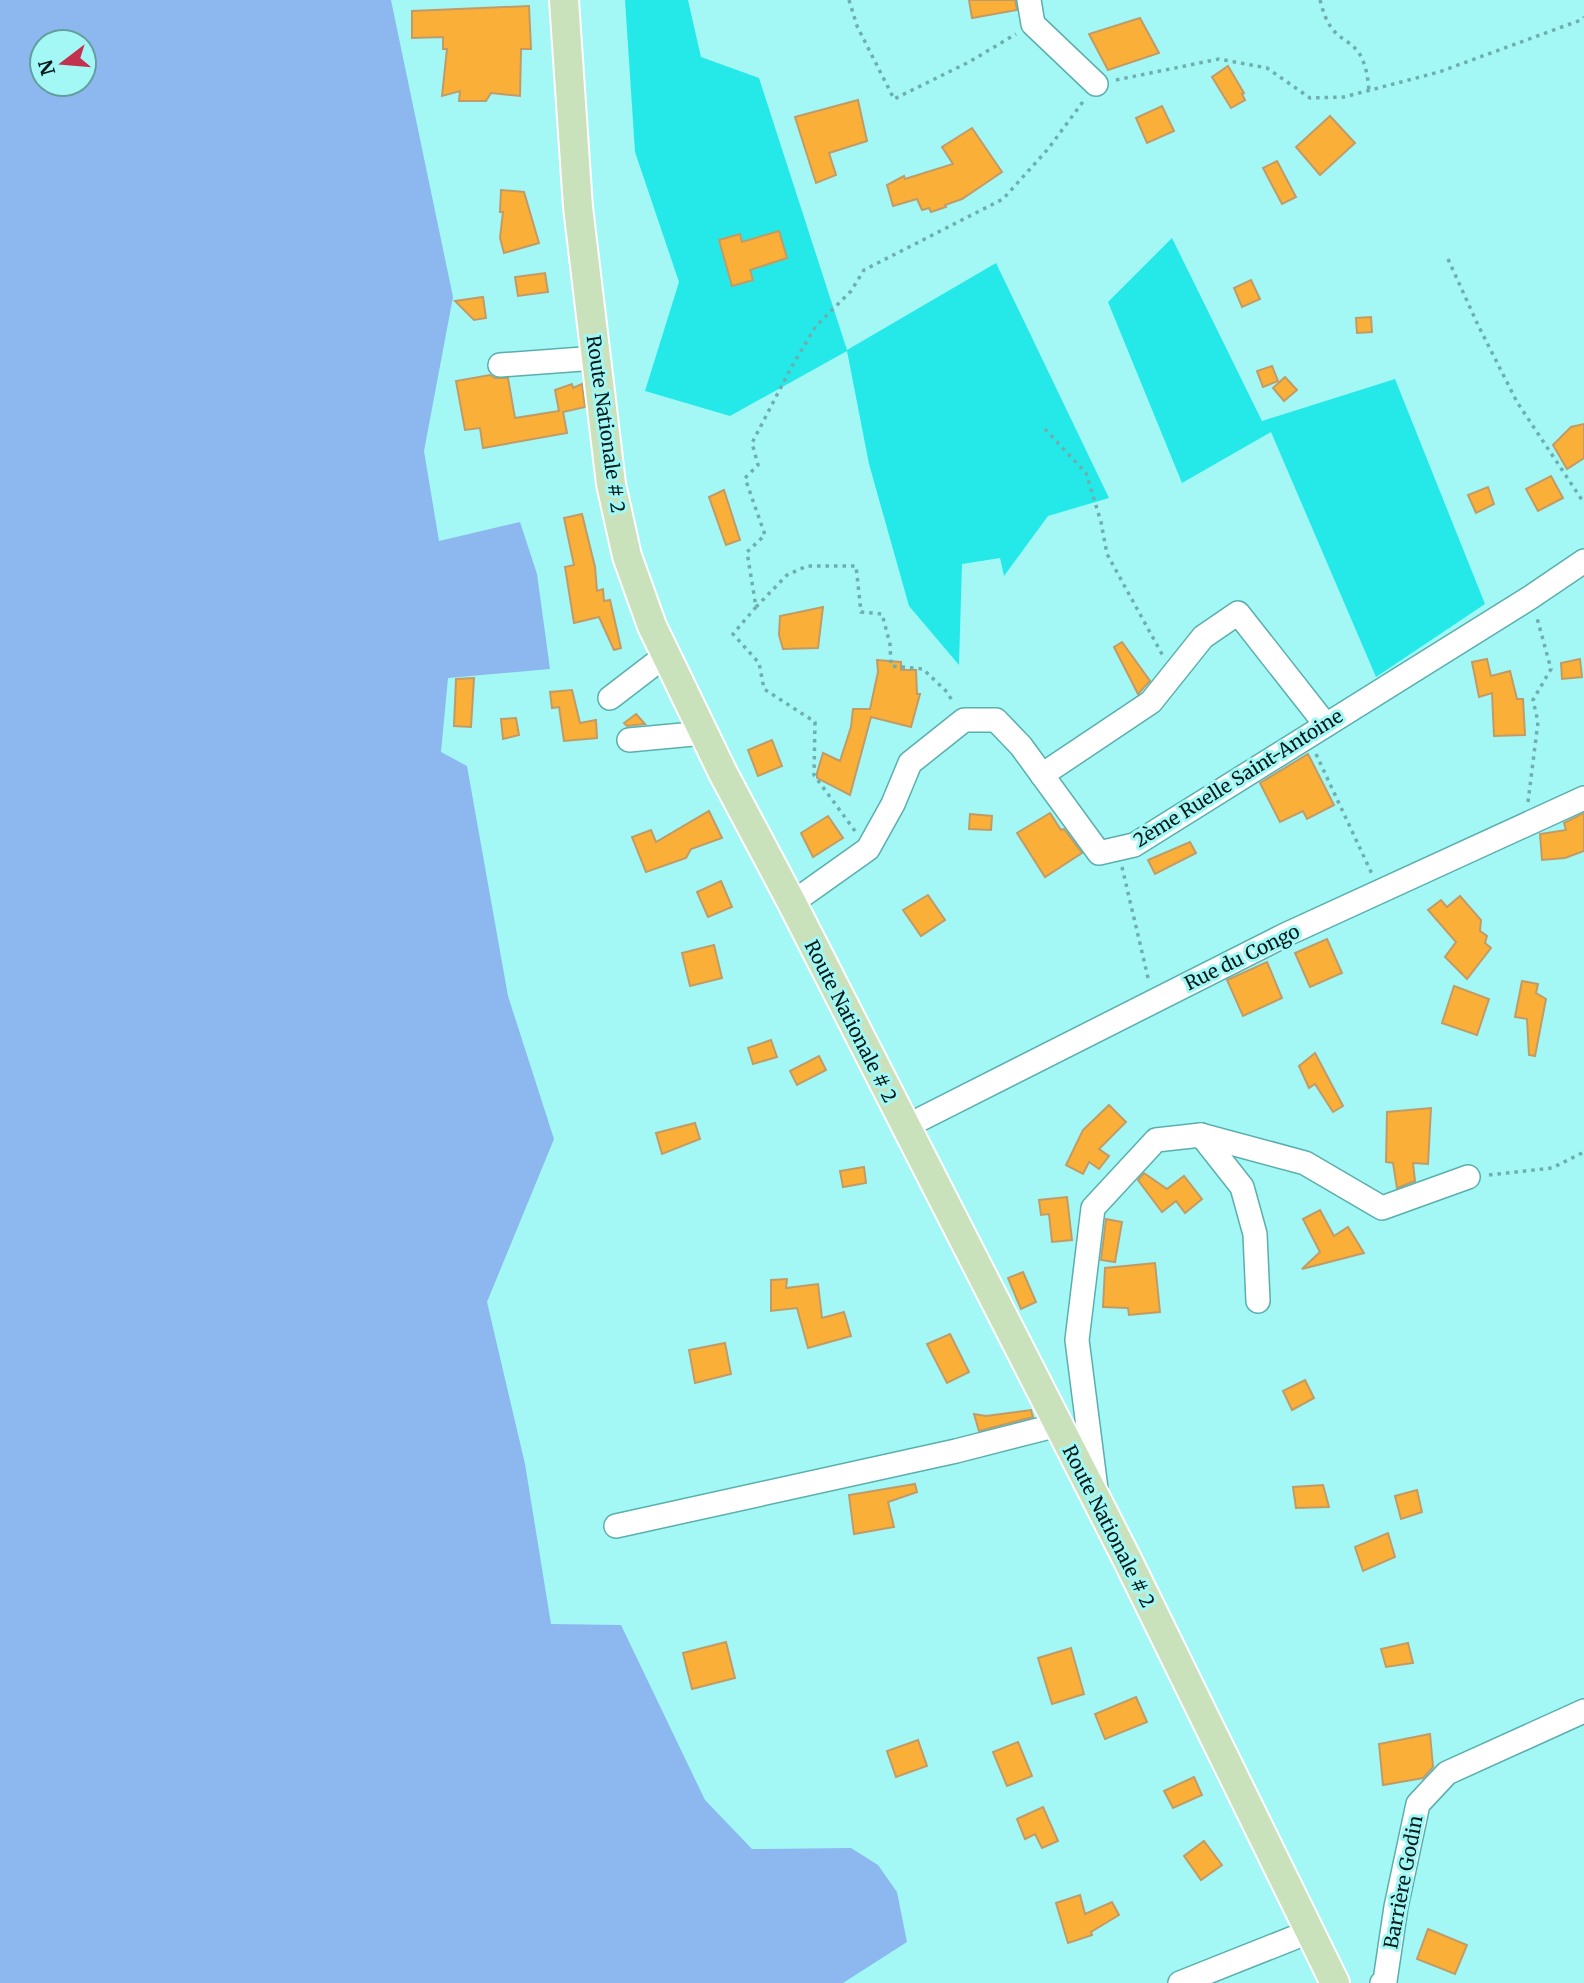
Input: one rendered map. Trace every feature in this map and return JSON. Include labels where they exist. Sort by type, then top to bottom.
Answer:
[{"type":"main road","name":"Route Nationale # 2","points":[[564,0],[578,207],[611,484],[627,556],[652,626],[704,733],[1098,1503],[1335,1983]]},
{"type":"street","points":[[1029,0],[1033,23],[1096,84]]},
{"type":"street","points":[[500,365],[596,358]]},
{"type":"street","name":"2ème Ruelle Saint-Antoine","points":[[964,720],[996,720],[1021,746],[1099,853],[1134,845],[1531,597],[1584,561]]},
{"type":"street","points":[[1042,775],[1151,702],[1203,637],[1238,613],[1317,731]]},
{"type":"street","points":[[610,698],[666,655]]},
{"type":"street","points":[[792,903],[869,849],[893,804],[910,763],[964,720]]},
{"type":"street","points":[[629,740],[704,733]]},
{"type":"street","name":"Rue du Congo","points":[[905,1127],[1285,934],[1584,798]]},
{"type":"street","points":[[1201,1135],[1242,1187],[1255,1234],[1258,1301]]},
{"type":"street","points":[[1098,1503],[1077,1340],[1093,1208],[1156,1140],[1201,1135],[1306,1163],[1382,1208],[1468,1177]]},
{"type":"street","points":[[616,1526],[956,1451],[1058,1425]]},
{"type":"street","name":"Barrière Godin","points":[[1382,1983],[1385,1981],[1396,1907],[1418,1804],[1447,1773],[1584,1711]]},
{"type":"street","points":[[1180,1983],[1311,1931]]},
{"type":"path","points":[[849,0],[856,26],[894,99],[969,62],[1033,23]]},
{"type":"path","points":[[1320,0],[1334,31],[1359,52],[1369,91]]},
{"type":"path","points":[[756,607],[747,552],[765,535],[744,478],[758,465],[752,443],[816,326],[850,291],[864,270],[1003,199],[1048,149],[1096,84],[1219,59],[1267,68],[1310,98],[1344,97],[1439,72],[1584,17]]},
{"type":"path","points":[[1448,259],[1517,402],[1584,503]]},
{"type":"path","points":[[1045,429],[1086,473],[1101,522],[1107,554],[1173,675]]},
{"type":"path","points":[[869,849],[814,775],[815,722],[764,689],[759,663],[733,634],[787,575],[807,566],[856,566],[861,612],[882,614],[890,644],[891,666],[923,669],[947,692],[964,720]]},
{"type":"path","points":[[1526,825],[1538,722],[1533,700],[1552,669],[1531,597]]},
{"type":"path","points":[[1317,731],[1380,891]]},
{"type":"path","points":[[1118,849],[1154,1001]]},
{"type":"path","points":[[1468,1177],[1552,1168],[1584,1152]]},
{"type":"shaded area","points":[[0,0],[391,0],[453,297],[424,451],[439,541],[520,522],[537,574],[550,669],[448,678],[441,752],[467,766],[508,996],[554,1139],[487,1302],[525,1464],[551,1624],[621,1625],[705,1800],[752,1849],[851,1848],[878,1865],[897,1892],[907,1942],[843,1983],[0,1983]]},
{"type":"shaded area","points":[[625,0],[688,0],[701,57],[759,78],[847,350],[996,263],[1109,498],[1048,516],[1004,576],[1000,558],[962,564],[959,665],[909,606],[869,464],[847,351],[730,416],[645,391],[679,282],[635,152]]},
{"type":"shaded area","points":[[1172,238],[1262,421],[1395,379],[1485,604],[1376,677],[1271,432],[1182,483],[1108,302]]},
{"type":"building","points":[[969,0],[1015,0],[1017,10],[972,18]]},
{"type":"building","points":[[529,6],[531,49],[521,49],[520,96],[491,93],[486,101],[459,101],[460,91],[442,96],[447,49],[443,49],[443,37],[412,38],[412,11]]},
{"type":"building","points":[[1140,18],[1159,53],[1108,70],[1089,34]]},
{"type":"building","points":[[1228,66],[1244,93],[1242,94],[1245,100],[1231,108],[1212,77]]},
{"type":"building","points":[[858,100],[867,141],[829,153],[836,175],[816,183],[795,117]]},
{"type":"building","points":[[1162,106],[1174,131],[1147,143],[1136,118]]},
{"type":"building","points":[[1330,116],[1355,143],[1320,175],[1296,147]]},
{"type":"building","points":[[972,128],[1002,172],[962,199],[931,212],[929,208],[922,210],[917,199],[893,206],[887,185],[904,176],[905,179],[953,164],[942,147]]},
{"type":"building","points":[[1277,161],[1296,197],[1282,204],[1263,168]]},
{"type":"building","points":[[501,190],[524,192],[539,243],[504,253],[500,238],[503,212],[500,212]]},
{"type":"building","points":[[779,231],[787,258],[750,270],[753,280],[732,286],[719,240],[740,234],[742,242]]},
{"type":"building","points":[[545,273],[548,292],[518,296],[515,277]]},
{"type":"building","points":[[1251,280],[1260,299],[1242,307],[1234,288]]},
{"type":"building","points":[[483,297],[486,318],[474,320],[455,301]]},
{"type":"building","points":[[1371,317],[1372,332],[1357,333],[1356,318]]},
{"type":"building","points":[[1272,366],[1278,381],[1263,387],[1257,371]]},
{"type":"building","points":[[490,375],[495,378],[508,378],[515,418],[559,411],[555,390],[572,384],[573,388],[582,384],[585,407],[563,412],[567,433],[483,448],[480,428],[465,430],[456,381]]},
{"type":"building","points":[[1285,377],[1297,390],[1284,401],[1273,388]]},
{"type":"building","points":[[1584,424],[1584,458],[1567,469],[1553,445],[1571,427]]},
{"type":"building","points":[[1551,476],[1563,498],[1538,511],[1526,489]]},
{"type":"building","points":[[1488,487],[1494,504],[1476,513],[1468,495]]},
{"type":"building","points":[[724,490],[740,540],[726,545],[709,497]]},
{"type":"building","points":[[582,514],[595,567],[597,591],[603,589],[604,601],[610,600],[621,648],[614,650],[599,617],[574,623],[565,567],[574,565],[564,518]]},
{"type":"building","points":[[823,607],[818,648],[783,649],[779,635],[780,616]]},
{"type":"building","points":[[1122,642],[1150,681],[1138,694],[1114,647]]},
{"type":"building","points":[[1487,659],[1491,676],[1510,671],[1517,699],[1523,699],[1525,735],[1494,736],[1492,693],[1479,697],[1472,662]]},
{"type":"building","points":[[1580,659],[1582,677],[1562,679],[1561,663]]},
{"type":"building","points":[[877,660],[901,662],[901,670],[916,670],[917,694],[920,694],[911,727],[871,717],[850,795],[817,778],[817,773],[823,753],[840,761],[851,727],[853,709],[870,709],[878,672]]},
{"type":"building","points":[[474,678],[471,727],[454,726],[456,679]]},
{"type":"building","points":[[572,690],[580,723],[596,720],[597,738],[564,741],[559,707],[552,708],[550,692]]},
{"type":"building","points":[[636,714],[645,724],[627,726],[624,723]]},
{"type":"building","points":[[516,718],[519,735],[503,739],[501,719]]},
{"type":"building","points":[[772,740],[782,766],[758,776],[748,750]]},
{"type":"building","points":[[1308,754],[1334,805],[1307,819],[1303,811],[1280,822],[1260,783]]},
{"type":"building","points":[[709,811],[722,838],[691,849],[686,858],[646,872],[632,837],[651,830],[656,842]]},
{"type":"building","points":[[1050,813],[1082,853],[1045,877],[1017,833]]},
{"type":"building","points":[[1584,813],[1584,851],[1565,858],[1542,860],[1540,834],[1566,830],[1564,823]]},
{"type":"building","points":[[970,814],[992,816],[991,830],[969,829]]},
{"type":"building","points":[[828,816],[843,838],[813,857],[801,833]]},
{"type":"building","points":[[1190,842],[1196,853],[1155,874],[1148,860]]},
{"type":"building","points":[[721,881],[732,907],[708,917],[697,892]]},
{"type":"building","points":[[928,895],[945,920],[921,936],[903,910]]},
{"type":"building","points":[[1460,896],[1481,920],[1480,931],[1487,936],[1485,943],[1491,948],[1467,979],[1445,957],[1456,942],[1428,910],[1441,900],[1447,907]]},
{"type":"building","points":[[1327,939],[1342,973],[1310,987],[1295,953]]},
{"type":"building","points":[[714,945],[722,978],[690,986],[682,953]]},
{"type":"building","points":[[1267,962],[1282,998],[1243,1016],[1227,980]]},
{"type":"building","points":[[1522,981],[1538,984],[1536,993],[1546,999],[1535,1056],[1529,1055],[1527,1019],[1515,1017]]},
{"type":"building","points":[[1454,986],[1489,999],[1477,1035],[1442,1023]]},
{"type":"building","points":[[771,1040],[777,1057],[753,1064],[748,1048]]},
{"type":"building","points":[[1315,1053],[1343,1106],[1333,1112],[1315,1084],[1309,1088],[1299,1066]]},
{"type":"building","points":[[819,1056],[826,1070],[797,1085],[790,1071]]},
{"type":"building","points":[[1109,1105],[1126,1122],[1099,1149],[1109,1156],[1099,1169],[1089,1162],[1083,1174],[1066,1165],[1083,1130]]},
{"type":"building","points":[[1431,1108],[1428,1164],[1413,1163],[1415,1181],[1397,1188],[1393,1163],[1386,1162],[1387,1112]]},
{"type":"building","points":[[695,1123],[700,1139],[662,1154],[656,1133]]},
{"type":"building","points":[[864,1167],[866,1183],[843,1187],[840,1171]]},
{"type":"building","points":[[1144,1173],[1167,1189],[1184,1176],[1202,1199],[1185,1213],[1176,1201],[1162,1212],[1138,1180]]},
{"type":"building","points":[[1067,1197],[1072,1240],[1052,1242],[1049,1214],[1041,1215],[1039,1200]]},
{"type":"building","points":[[1320,1210],[1334,1236],[1348,1227],[1364,1253],[1302,1269],[1320,1252],[1303,1219]]},
{"type":"building","points":[[1106,1219],[1122,1222],[1115,1262],[1101,1260]]},
{"type":"building","points":[[1155,1263],[1160,1312],[1129,1315],[1128,1308],[1103,1307],[1105,1268]]},
{"type":"building","points":[[1023,1272],[1036,1302],[1021,1309],[1008,1278]]},
{"type":"building","points":[[787,1279],[786,1288],[818,1284],[822,1318],[844,1312],[851,1336],[808,1348],[797,1308],[771,1311],[771,1280]]},
{"type":"building","points":[[950,1334],[969,1372],[947,1383],[927,1344]]},
{"type":"building","points":[[725,1343],[731,1374],[695,1383],[689,1350]]},
{"type":"building","points":[[1305,1380],[1314,1398],[1292,1410],[1283,1391]]},
{"type":"building","points":[[1031,1410],[1033,1417],[979,1431],[974,1414],[986,1416]]},
{"type":"building","points":[[915,1484],[917,1492],[888,1502],[894,1527],[854,1534],[849,1495]]},
{"type":"building","points":[[1323,1485],[1329,1507],[1296,1508],[1293,1487]]},
{"type":"building","points":[[1417,1490],[1422,1512],[1401,1519],[1395,1496]]},
{"type":"building","points":[[1388,1533],[1395,1557],[1363,1571],[1355,1547]]},
{"type":"building","points":[[726,1642],[735,1678],[692,1689],[683,1653]]},
{"type":"building","points":[[1408,1643],[1413,1663],[1386,1667],[1381,1649]]},
{"type":"building","points":[[1071,1648],[1084,1694],[1052,1704],[1038,1658]]},
{"type":"building","points":[[1136,1697],[1147,1722],[1105,1739],[1095,1714]]},
{"type":"building","points":[[1430,1734],[1433,1767],[1423,1778],[1383,1785],[1379,1744]]},
{"type":"building","points":[[918,1740],[927,1766],[896,1777],[887,1751]]},
{"type":"building","points":[[1018,1742],[1032,1776],[1007,1786],[993,1752]]},
{"type":"building","points":[[1194,1777],[1202,1795],[1173,1808],[1164,1791]]},
{"type":"building","points":[[1043,1807],[1058,1841],[1042,1848],[1035,1834],[1025,1839],[1017,1819]]},
{"type":"building","points":[[1204,1841],[1222,1865],[1201,1880],[1184,1856]]},
{"type":"building","points":[[1080,1895],[1085,1914],[1112,1902],[1119,1915],[1091,1932],[1092,1935],[1068,1943],[1056,1903]]},
{"type":"building","points":[[1428,1929],[1467,1945],[1455,1974],[1417,1959]]}]
